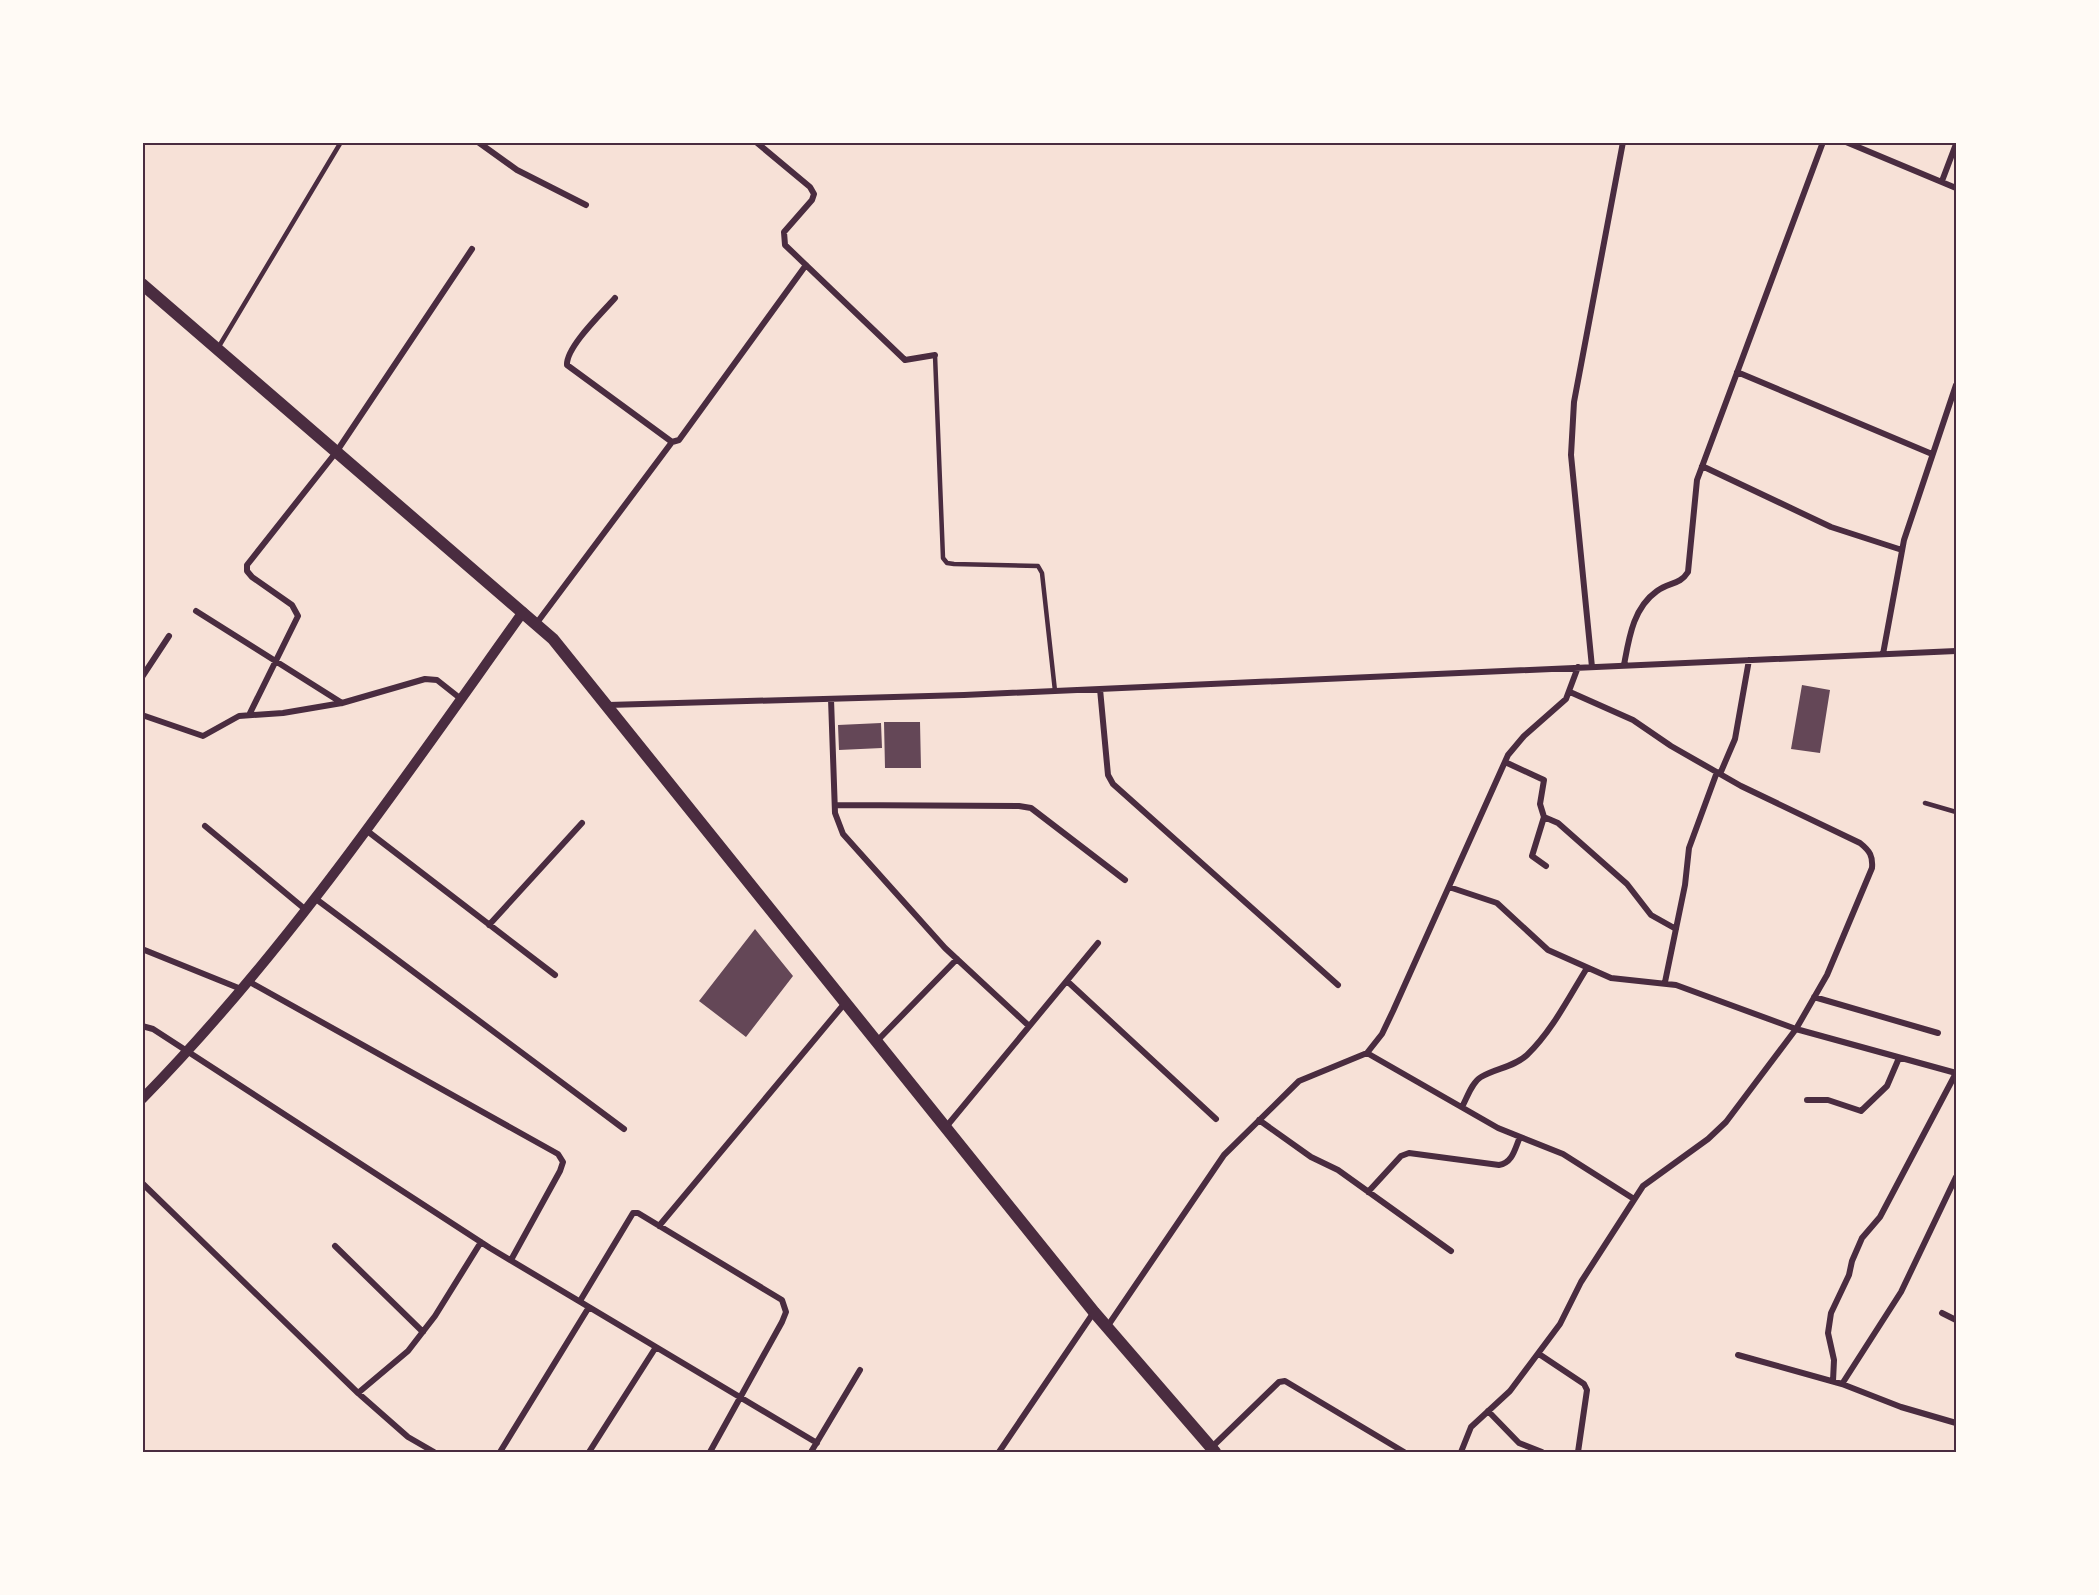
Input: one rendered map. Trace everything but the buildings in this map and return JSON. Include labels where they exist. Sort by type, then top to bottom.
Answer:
[{"type":"main road","points":[[142,284],[553,639],[1094,1312],[1213,1450]]},
{"type":"street","points":[[478,142],[517,170],[586,205]]},
{"type":"street","points":[[756,142],[810,187],[814,194],[812,200],[784,232],[785,245],[905,360],[935,355]]},
{"type":"street","points":[[1592,667],[1571,455],[1572,430],[1578,379],[1623,142]]},
{"type":"street","points":[[1624,665],[1631,629],[1646,600],[1659,589],[1679,583],[1688,572],[1697,480],[1823,142]]},
{"type":"street","points":[[1846,142],[1956,188]]},
{"type":"street","points":[[1941,182],[1956,144]]},
{"type":"street","points":[[250,713],[296,624],[297,611],[252,577],[247,572],[247,565],[337,452],[472,249]]},
{"type":"street","points":[[536,624],[672,442],[679,440],[806,265]]},
{"type":"street","points":[[615,298],[573,348],[567,359],[567,365],[672,442]]},
{"type":"street","points":[[1737,372],[1932,454]]},
{"type":"street","points":[[1883,654],[1902,550],[1956,385]]},
{"type":"street","points":[[1702,466],[1831,527],[1902,550]]},
{"type":"street","points":[[196,611],[342,703]]},
{"type":"street","points":[[142,1099],[188,1052],[316,899],[523,612]]},
{"type":"street","points":[[142,677],[169,636]]},
{"type":"street","points":[[608,705],[1055,691],[1956,651]]},
{"type":"street","points":[[1665,982],[1685,885],[1689,848],[1735,739],[1749,660]]},
{"type":"street","points":[[1107,1327],[1214,1169],[1259,1120],[1299,1081],[1367,1053],[1382,1034],[1505,762],[1515,745],[1562,704],[1578,667]]},
{"type":"street","points":[[142,715],[203,736],[231,718],[250,713],[283,713],[342,703],[432,678],[461,699]]},
{"type":"street","points":[[1100,689],[1108,775],[1113,784],[1338,985]]},
{"type":"street","points":[[1461,1452],[1471,1427],[1510,1391],[1560,1324],[1581,1282],[1634,1199],[1651,1179],[1708,1139],[1726,1122],[1796,1029],[1827,975],[1869,876],[1873,857],[1869,850],[1860,843],[1719,773],[1633,720],[1569,692]]},
{"type":"street","points":[[831,699],[835,805],[837,823],[843,834],[957,959],[1029,1026]]},
{"type":"street","points":[[1505,762],[1544,780],[1540,804],[1544,817],[1533,856],[1546,867]]},
{"type":"street","points":[[835,805],[1019,806],[1031,808],[1125,880]]},
{"type":"street","points":[[1544,817],[1558,823],[1627,884],[1651,915],[1676,929]]},
{"type":"street","points":[[489,925],[582,823]]},
{"type":"street","points":[[205,826],[307,910]]},
{"type":"street","points":[[366,830],[555,975]]},
{"type":"street","points":[[1449,887],[1497,903],[1548,950],[1587,968],[1623,981],[1665,982],[1796,1029],[1956,1073],[1880,1217],[1862,1238],[1852,1261],[1850,1275],[1831,1313],[1828,1333],[1834,1359],[1833,1381]]},
{"type":"street","points":[[316,899],[624,1129]]},
{"type":"street","points":[[946,1127],[1098,943]]},
{"type":"street","points":[[142,949],[244,985],[558,1154],[563,1162],[560,1171],[511,1260]]},
{"type":"street","points":[[877,1041],[957,959]]},
{"type":"street","points":[[1462,1107],[1474,1083],[1481,1077],[1502,1070],[1526,1056],[1546,1031],[1587,968]]},
{"type":"street","points":[[1067,981],[1216,1119]]},
{"type":"street","points":[[1814,997],[1938,1033]]},
{"type":"street","points":[[659,1226],[846,1002]]},
{"type":"street","points":[[142,1026],[153,1029],[481,1242],[817,1443]]},
{"type":"street","points":[[1367,1053],[1498,1128],[1548,1146],[1634,1199]]},
{"type":"street","points":[[1808,1100],[1824,1099],[1854,1110],[1864,1110],[1887,1086],[1899,1058]]},
{"type":"street","points":[[1259,1120],[1311,1158],[1332,1166],[1451,1251]]},
{"type":"street","points":[[1368,1192],[1401,1156],[1419,1153],[1499,1165],[1506,1164],[1520,1137]]},
{"type":"street","points":[[1842,1384],[1901,1292],[1956,1177]]},
{"type":"street","points":[[142,1183],[358,1393],[408,1437],[434,1452]]},
{"type":"street","points":[[580,1301],[629,1217],[638,1213],[782,1300],[786,1306],[782,1322],[710,1452]]},
{"type":"street","points":[[358,1393],[396,1364],[423,1332],[481,1242]]},
{"type":"street","points":[[335,1246],[423,1332]]},
{"type":"street","points":[[501,1452],[589,1306]]},
{"type":"street","points":[[999,1452],[1094,1312]]},
{"type":"street","points":[[1941,1313],[1956,1320]]},
{"type":"street","points":[[589,1452],[656,1347]]},
{"type":"street","points":[[1539,1354],[1584,1384],[1587,1390],[1578,1452]]},
{"type":"street","points":[[1738,1355],[1833,1381],[1901,1407],[1956,1423]]},
{"type":"street","points":[[811,1452],[860,1370]]},
{"type":"street","points":[[1213,1450],[1279,1382],[1285,1381],[1404,1452]]},
{"type":"street","points":[[1488,1411],[1520,1443],[1542,1452]]},
{"type":"lane","points":[[218,348],[341,142]]},
{"type":"lane","points":[[935,355],[943,558],[947,563],[954,564],[1038,566],[1042,573],[1055,691]]},
{"type":"lane","points":[[1925,803],[1956,812]]}]
